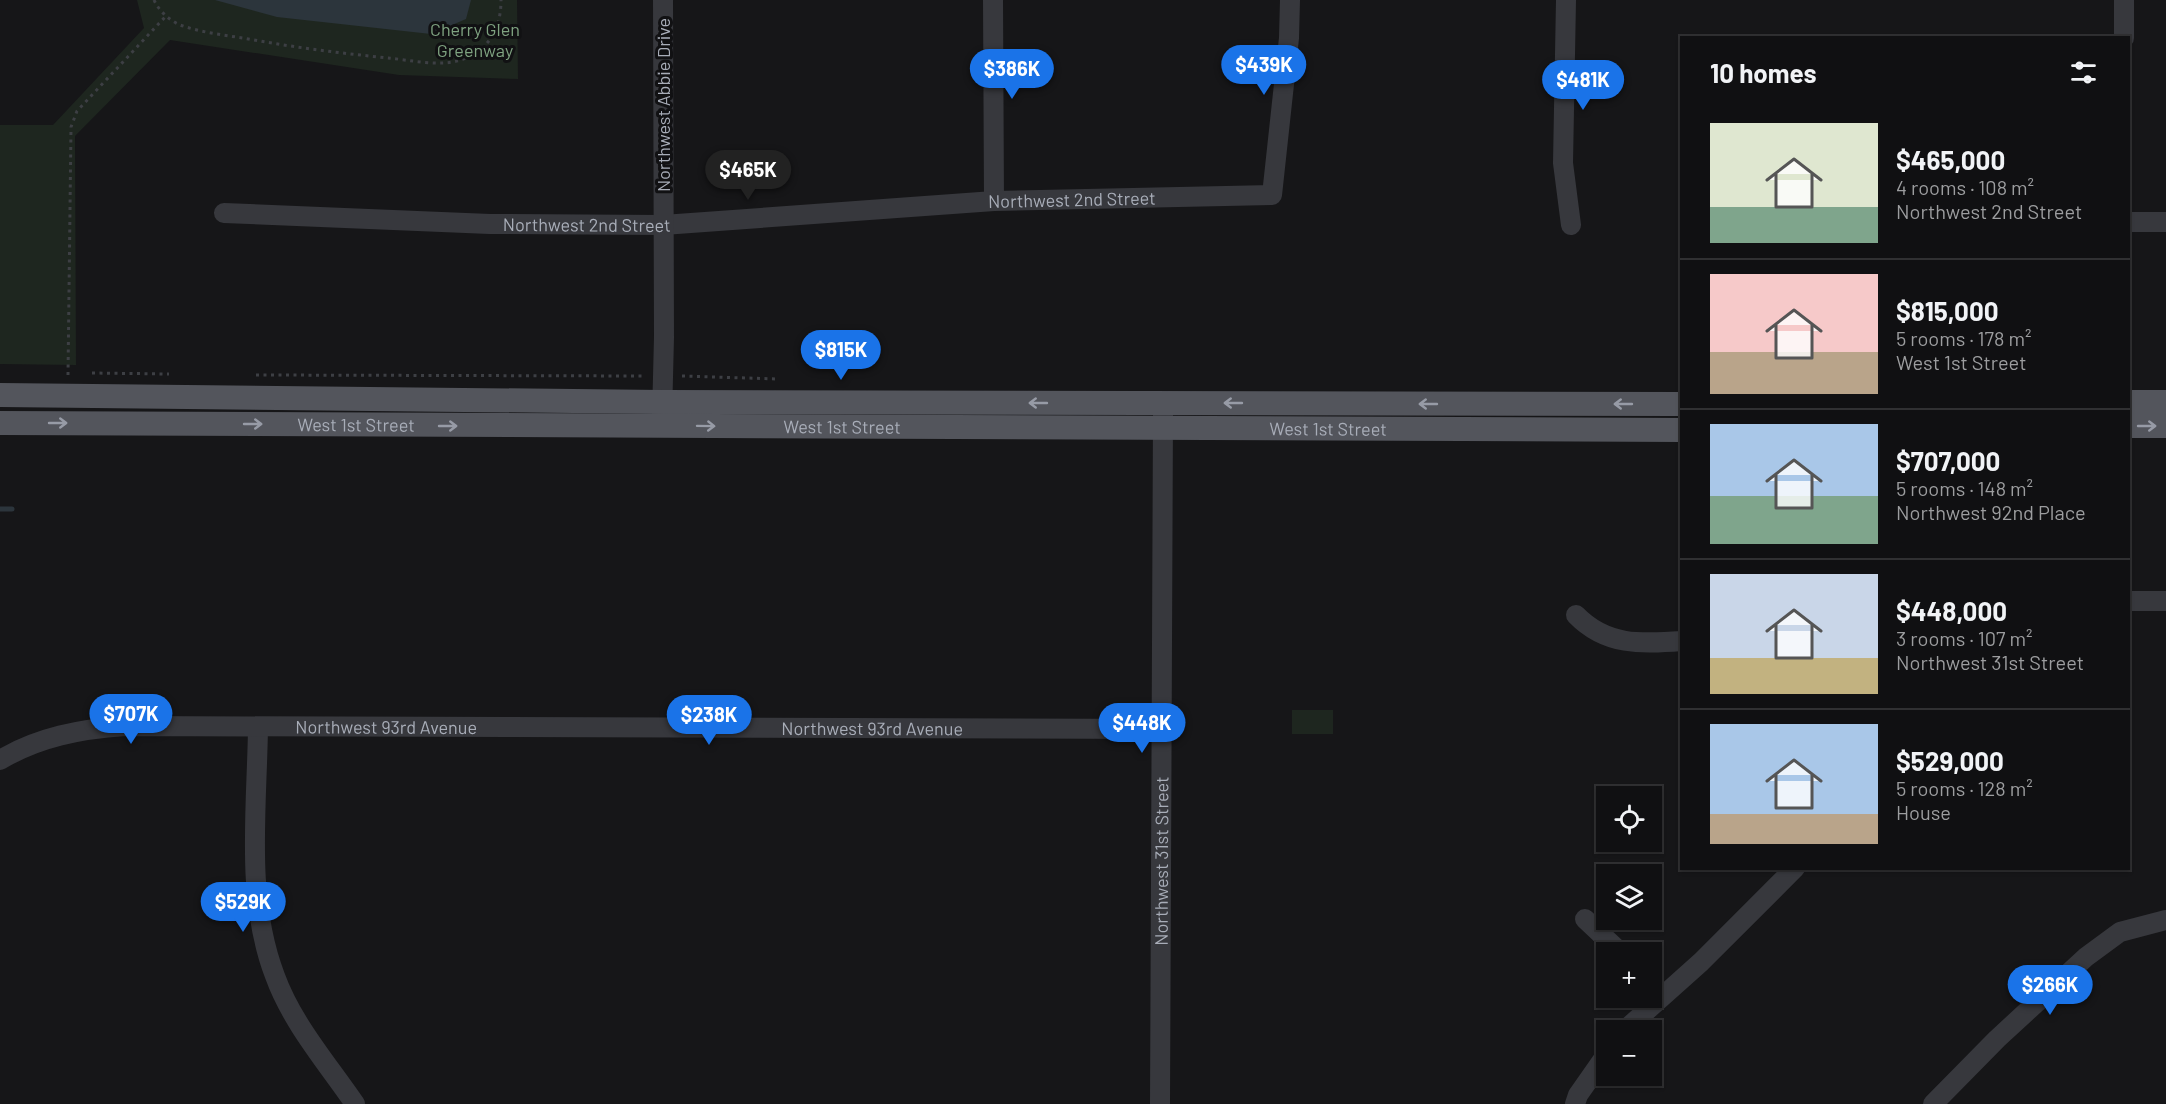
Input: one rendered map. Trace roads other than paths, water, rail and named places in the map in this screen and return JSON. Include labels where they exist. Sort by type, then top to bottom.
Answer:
[{"type":"main road","name":"West 1st Street","points":[[0,395],[662,402],[1680,404]]},
{"type":"main road","points":[[2130,402],[2166,402]]},
{"type":"main road","name":"West 1st Street","points":[[0,423],[1330,427],[1478,431],[1680,430]]},
{"type":"main road","points":[[2130,426],[2166,426]]},
{"type":"street","name":"Northwest Abbie Drive","points":[[662,426],[663,0]]},
{"type":"street","points":[[993,0],[994,201]]},
{"type":"street","name":"Northwest 2nd Street","points":[[224,213],[490,224],[663,225],[994,201],[1272,195],[1289,38],[1290,0]]},
{"type":"street","points":[[1566,0],[1563,163],[1571,225]]},
{"type":"street","points":[[2124,0],[2124,36]]},
{"type":"street","points":[[2130,222],[2166,222]]},
{"type":"street","name":"Northwest 31st Street","points":[[1160,1104],[1162,403]]},
{"type":"street","points":[[2130,601],[2166,601]]},
{"type":"street","points":[[1576,615],[1596,632],[1627,643],[1680,641]]},
{"type":"street","points":[[258,727],[256,881],[258,914],[265,947],[275,978],[291,1009],[355,1104]]},
{"type":"street","name":"Northwest 93rd Avenue","points":[[0,760],[51,738],[95,728],[1161,729]]},
{"type":"street","points":[[1662,986],[1701,962],[1793,870]]},
{"type":"street","points":[[1585,918],[1610,942]]},
{"type":"street","points":[[1933,1104],[1997,1039],[2086,957],[2120,932],[2166,920]]},
{"type":"street","points":[[1633,1020],[1643,1008]]},
{"type":"street","points":[[1575,1104],[1578,1095],[1596,1069]]},
{"type":"waterway","points":[[0,509],[12,509]]},
{"type":"park label","name":"Cherry Glen Greenway","points":[[475,39]]}]
